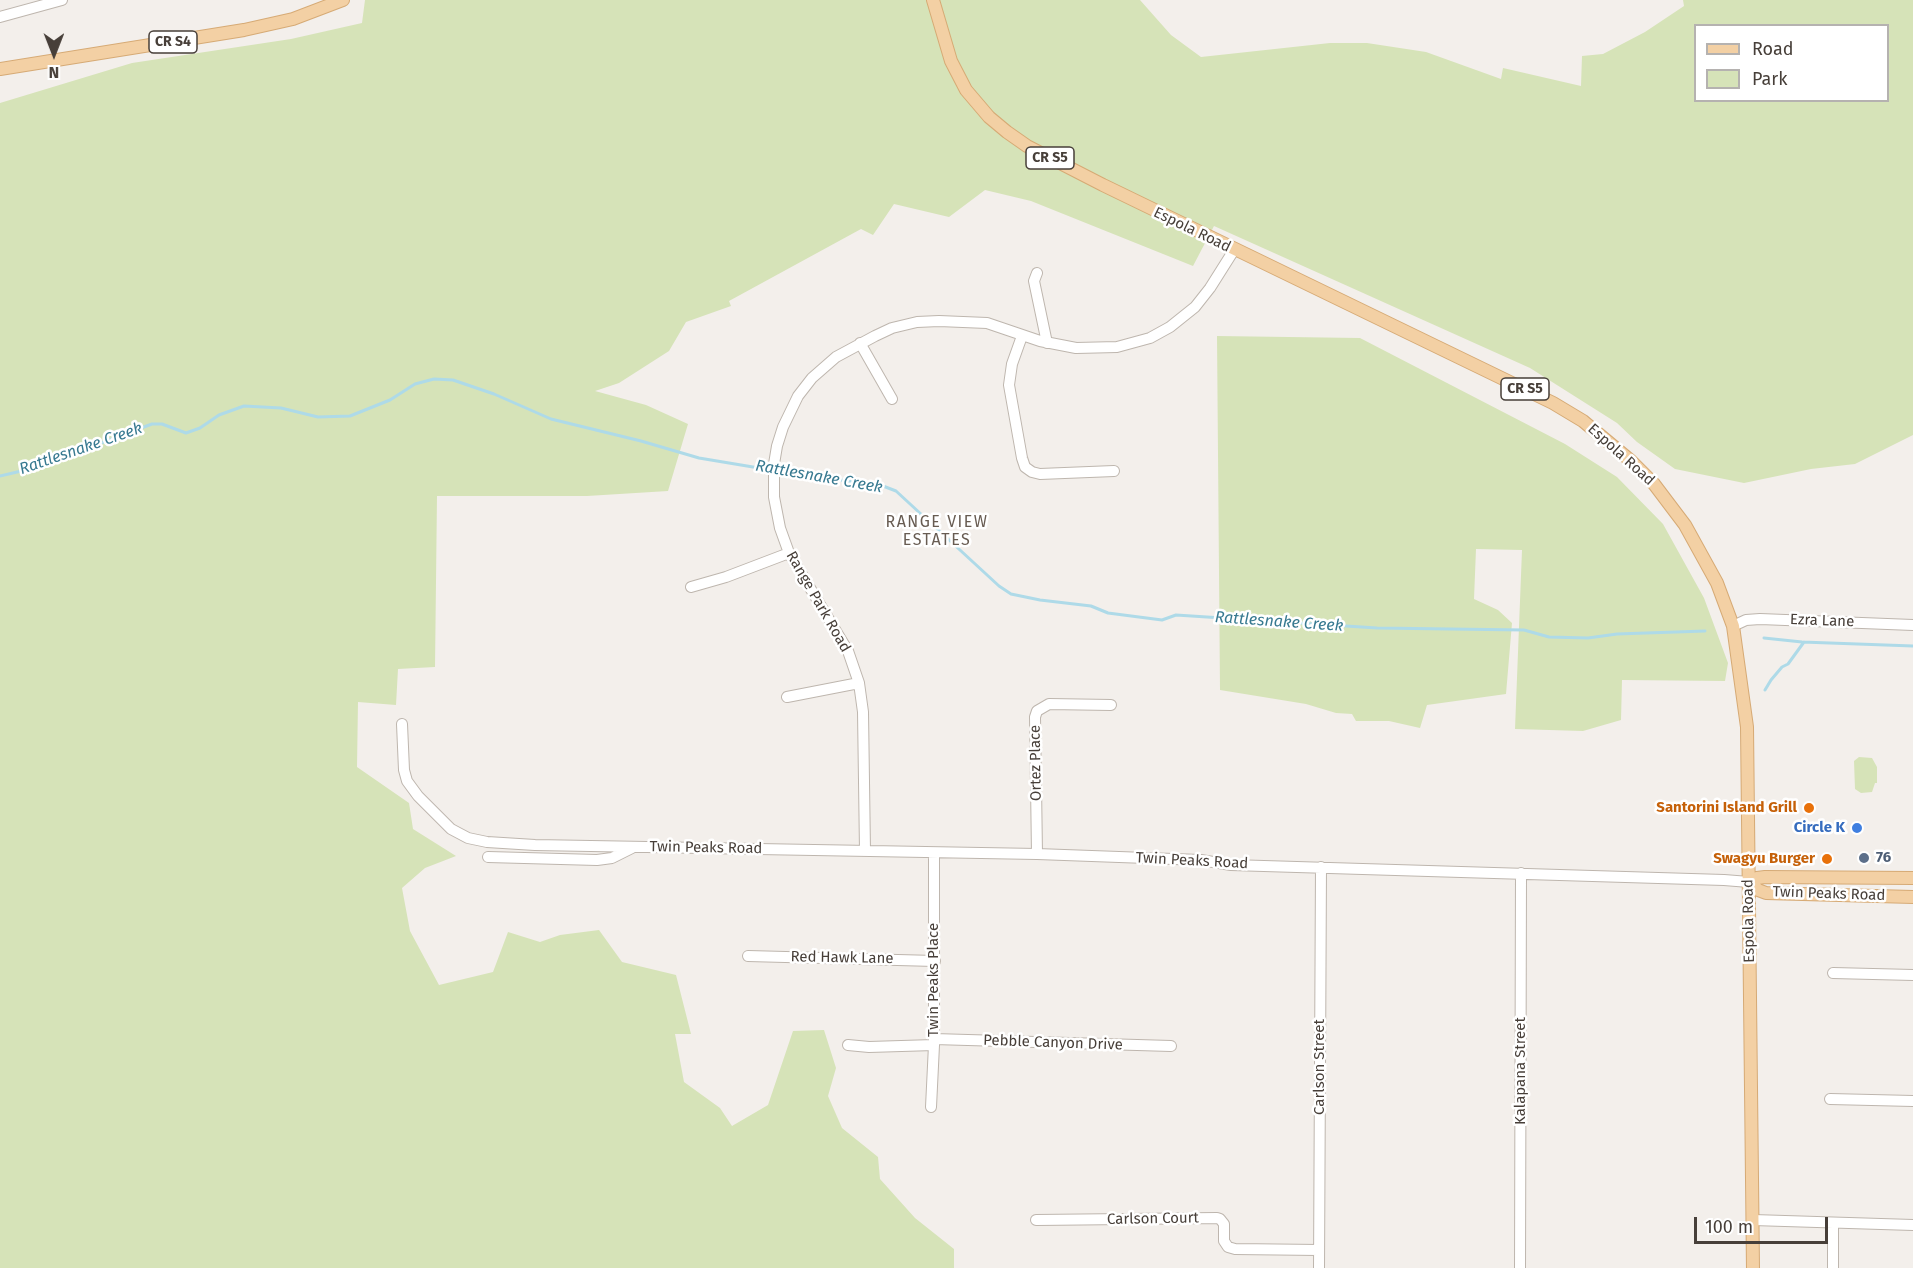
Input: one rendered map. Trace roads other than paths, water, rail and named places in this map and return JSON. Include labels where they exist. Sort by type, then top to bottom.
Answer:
[{"type":"main road","name":"CR S4","points":[[0,69],[244,30],[293,19],[343,0]]},
{"type":"main road","name":"Espola Road","points":[[933,0],[946,46],[966,90],[989,117],[1026,146],[1234,250],[1531,391],[1589,426],[1644,473],[1669,503],[1695,541],[1723,595],[1733,626],[1739,658],[1746,727],[1753,1268]]},
{"type":"main road","name":"Twin Peaks Road","points":[[1913,878],[1765,877],[1749,882],[1758,890],[1766,893],[1913,897]]},
{"type":"street","points":[[0,17],[62,0]]},
{"type":"street","name":"Range Park Road","points":[[865,851],[863,712],[859,683],[848,651],[789,553],[780,528],[774,497],[774,464],[783,427],[798,396],[812,378],[836,357],[860,343],[892,328],[927,321],[987,323],[1022,336],[1076,348],[1117,347],[1150,338],[1186,315],[1202,300],[1234,250]]},
{"type":"street","points":[[1036,273],[1034,281],[1047,343]]},
{"type":"street","points":[[1022,336],[1012,364],[1009,385],[1025,467],[1040,474],[1114,471]]},
{"type":"street","points":[[860,343],[892,399]]},
{"type":"street","points":[[691,586],[726,577],[789,553]]},
{"type":"street","name":"Ezra Lane","points":[[1733,626],[1746,620],[1760,619],[1913,625]]},
{"type":"street","points":[[787,697],[859,683]]},
{"type":"street","name":"Ortez Place","points":[[1037,855],[1035,717],[1037,711],[1049,704],[1111,705]]},
{"type":"street","name":"Twin Peaks Road","points":[[402,724],[404,770],[407,781],[451,830],[460,835],[487,842],[1201,860],[1231,865],[1749,882]]},
{"type":"street","name":"Twin Peaks Road","points":[[488,857],[597,860],[612,858],[635,847]]},
{"type":"street","name":"Twin Peaks Place","points":[[931,1107],[935,960],[934,853]]},
{"type":"street","name":"Carlson Street","points":[[1319,1268],[1321,867]]},
{"type":"street","name":"Kalapana Street","points":[[1520,1268],[1521,873]]},
{"type":"street","name":"Red Hawk Lane","points":[[748,956],[935,960]]},
{"type":"street","points":[[1833,973],[1913,975]]},
{"type":"street","name":"Pebble Canyon Drive","points":[[848,1045],[869,1047],[934,1042],[1171,1046]]},
{"type":"street","points":[[1830,1099],[1913,1101]]},
{"type":"street","name":"Carlson Court","points":[[1036,1220],[1221,1218],[1224,1224],[1224,1241],[1235,1249],[1319,1250]]},
{"type":"street","points":[[1753,1220],[1913,1225]]},
{"type":"street","points":[[1833,1223],[1833,1268]]},
{"type":"waterway","name":"Rattlesnake Creek","points":[[0,476],[34,468],[152,424],[162,424],[186,433],[200,428],[219,415],[244,406],[281,408],[318,417],[350,416],[390,400],[415,384],[434,379],[453,380],[494,394],[551,419],[699,458],[771,470]]},
{"type":"waterway","name":"Rattlesnake Creek","points":[[777,471],[883,486],[896,491],[999,586],[1011,594],[1091,606],[1108,613],[1162,620],[1176,615],[1377,628],[1524,630],[1549,637],[1588,638],[1617,634],[1705,631]]},
{"type":"waterway","name":"Rattlesnake Creek","points":[[1764,638],[1802,642],[1913,646]]},
{"type":"waterway","points":[[1765,690],[1804,642]]},
{"type":"place","name":"Santorini Island Grill","points":[[1809,808]]},
{"type":"place","name":"Circle K","points":[[1857,828]]},
{"type":"place","name":"76","points":[[1864,858]]},
{"type":"place","name":"Swagyu Burger","points":[[1827,859]]},
{"type":"district","name":"RANGE VIEW ESTATES","points":[[937,532]]}]
